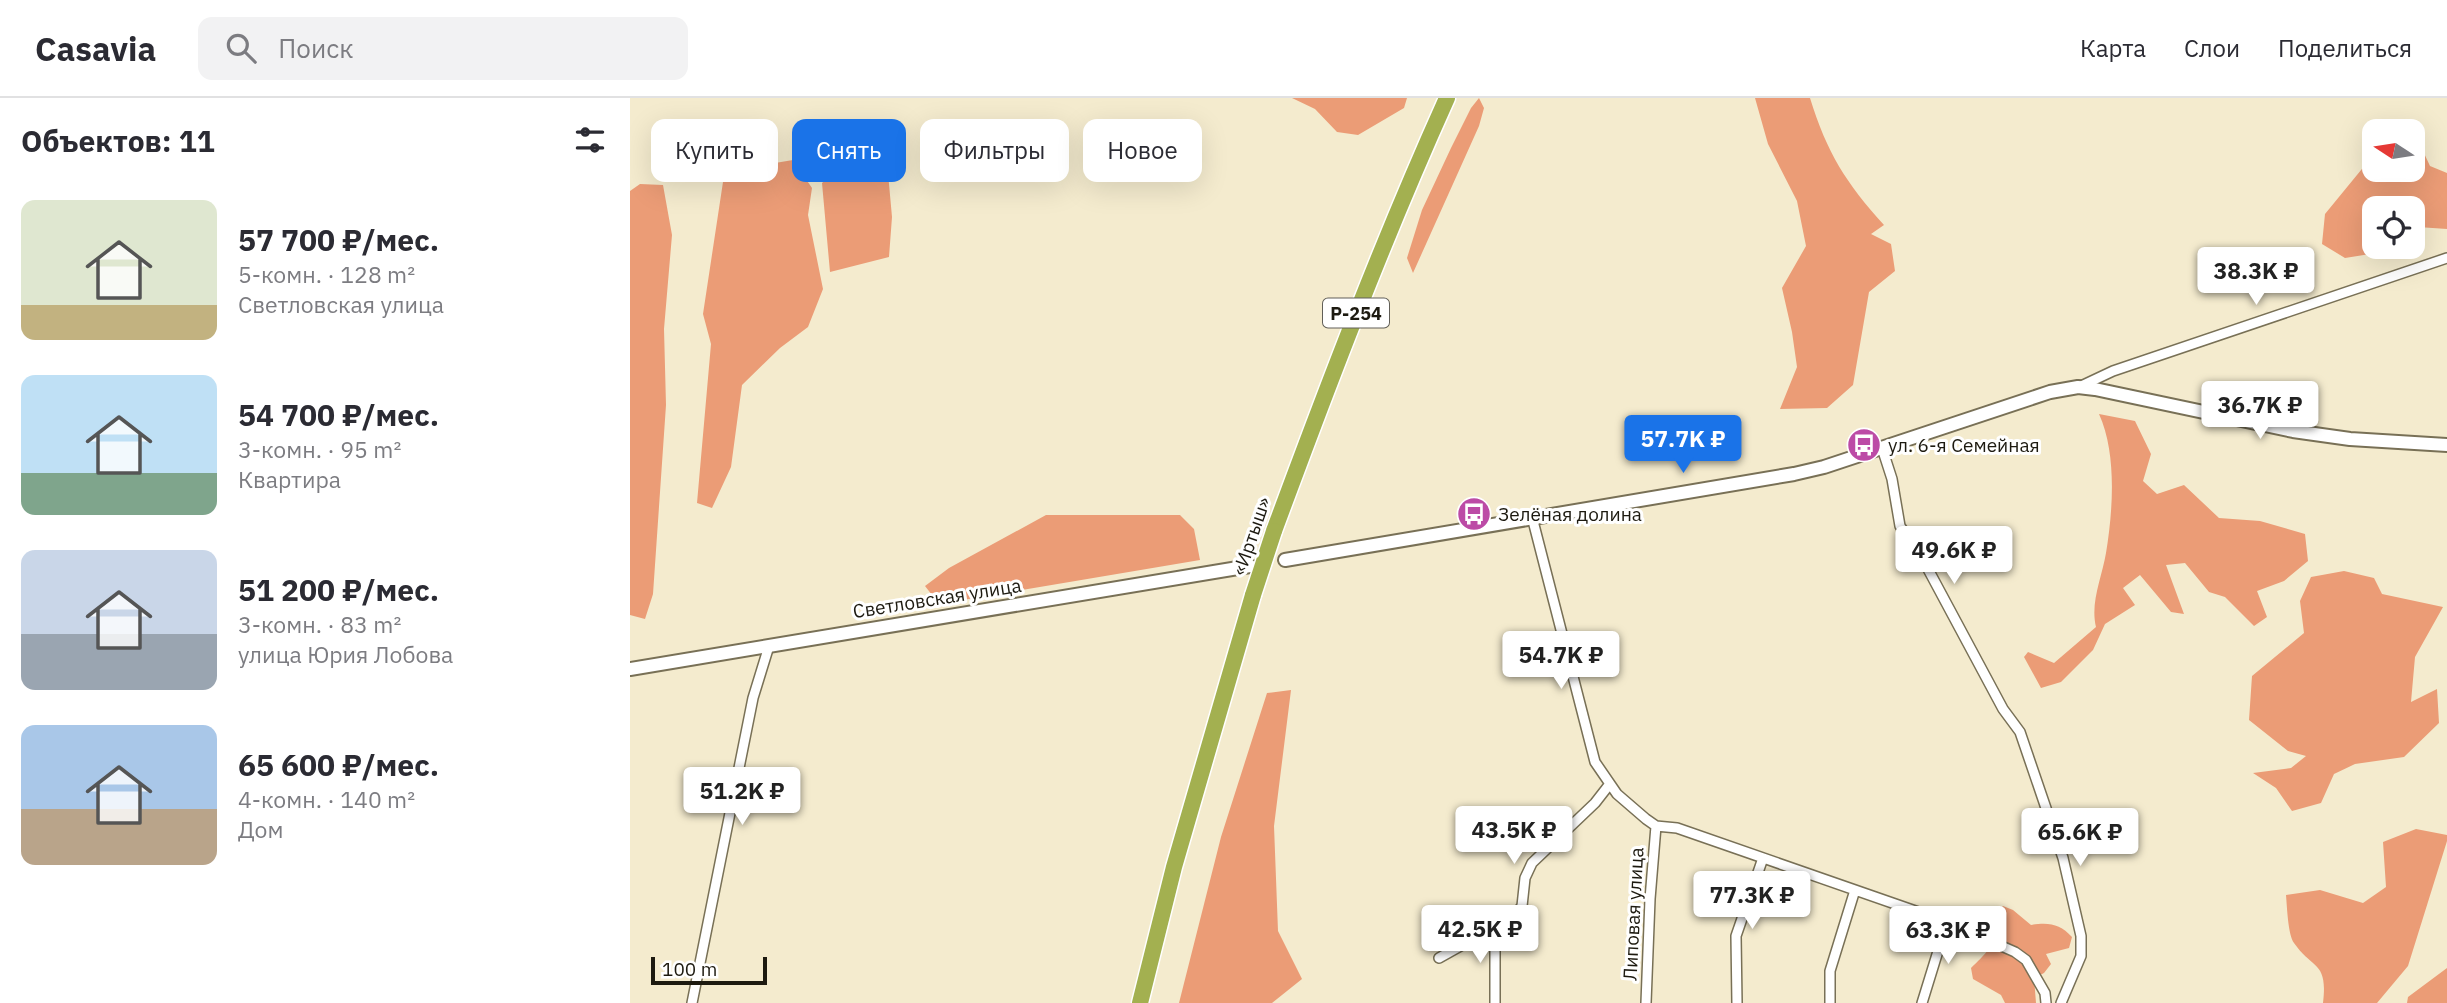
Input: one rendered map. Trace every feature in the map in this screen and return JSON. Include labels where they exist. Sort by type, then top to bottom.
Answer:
[{"type":"highway","name":"«Иртыш»","points":[[1140,1003],[1174,867],[1274,531],[1358,308],[1447,98]]},
{"type":"street","points":[[1285,560],[1824,467],[2050,392],[2078,387],[2113,372],[2447,258]]},
{"type":"street","points":[[2078,387],[2293,431],[2350,439],[2447,445]]},
{"type":"street","points":[[1882,449],[1892,479],[1900,526],[1920,556],[2003,709],[2020,732],[2063,858],[2082,948],[2061,1003]]},
{"type":"street","points":[[1532,517],[1595,762],[1609,785],[1630,806],[1656,826],[1677,828],[1947,922],[2015,952],[2026,960],[2045,993],[2046,1003]]},
{"type":"street","name":"Светловская улица","points":[[630,669],[1250,566]]},
{"type":"street","points":[[692,1003],[753,698],[769,646]]},
{"type":"street","points":[[1439,958],[1514,916],[1522,906],[1525,878],[1532,863],[1595,803],[1609,785]]},
{"type":"street","name":"Липовая улица","points":[[1647,1003],[1650,899],[1656,826]]},
{"type":"street","points":[[1737,1003],[1736,936],[1763,858]]},
{"type":"street","points":[[1830,1003],[1830,971],[1855,890]]},
{"type":"street","points":[[1922,1003],[1947,922]]},
{"type":"street","points":[[1495,1003],[1496,927]]},
{"type":"shaded area","points":[[1292,98],[1407,98],[1404,108],[1358,135],[1337,132],[1315,109]]},
{"type":"shaded area","points":[[1479,98],[1484,108],[1479,126],[1413,273],[1407,258],[1422,210],[1471,108]]},
{"type":"shaded area","points":[[1755,98],[1810,98],[1823,135],[1839,166],[1884,225],[1871,234],[1891,244],[1895,271],[1869,292],[1853,385],[1827,408],[1780,409],[1797,367],[1782,288],[1806,246],[1797,201],[1768,144]]},
{"type":"shaded area","points":[[2426,158],[2430,166],[2447,173],[2447,229],[2425,227],[2425,196],[2362,196],[2362,255],[2345,258],[2322,244],[2325,214],[2362,169],[2362,182],[2426,182]]},
{"type":"shaded area","points":[[792,160],[792,182],[808,182],[812,188],[808,215],[823,289],[808,327],[780,348],[742,385],[731,467],[712,508],[697,503],[711,344],[703,314],[723,182],[778,182],[778,162]]},
{"type":"shaded area","points":[[889,182],[892,217],[889,257],[830,272],[822,183]]},
{"type":"shaded area","points":[[640,184],[663,185],[672,235],[664,329],[666,405],[653,594],[645,619],[630,615],[630,191]]},
{"type":"shaded area","points":[[2099,414],[2135,421],[2151,454],[2143,481],[2157,494],[2184,485],[2219,518],[2260,521],[2305,534],[2308,561],[2284,581],[2257,591],[2267,617],[2254,626],[2225,597],[2209,592],[2185,563],[2166,565],[2184,614],[2171,612],[2140,575],[2123,588],[2135,605],[2105,624],[2093,650],[2061,682],[2041,688],[2024,657],[2028,652],[2054,663],[2096,627],[2095,599],[2104,562],[2112,501],[2109,446]]},
{"type":"shaded area","points":[[1046,515],[1180,515],[1194,529],[1200,560],[939,604],[925,586],[949,568]]},
{"type":"shaded area","points":[[2344,571],[2374,578],[2382,594],[2443,607],[2415,657],[2411,702],[2437,689],[2439,723],[2404,757],[2355,764],[2334,774],[2321,803],[2292,811],[2276,788],[2253,773],[2291,768],[2306,756],[2288,751],[2249,720],[2252,676],[2304,633],[2300,601],[2311,577]]},
{"type":"shaded area","points":[[1291,690],[1274,826],[1278,931],[1302,979],[1272,1003],[1179,1003],[1221,837],[1267,693]]},
{"type":"shaded area","points":[[2416,829],[2447,835],[2447,841],[2408,966],[2377,1003],[2323,1003],[2321,973],[2292,939],[2286,895],[2320,890],[2363,903],[2386,887],[2383,842]]},
{"type":"shaded area","points":[[2003,906],[2013,910],[2031,925],[2054,925],[2072,937],[2069,948],[2046,954],[2051,964],[2044,973],[2034,978],[2036,1003],[2005,1003],[2001,995],[1973,979],[1971,968],[1992,944],[1997,929],[1994,913]]},
{"type":"shaded area","points":[[2447,968],[2447,1003],[2407,1003],[2408,997]]},
{"type":"place","name":"ул. 6-я Семейная","points":[[1864,445]]},
{"type":"place","name":"Зелёная долина","points":[[1474,514]]}]
